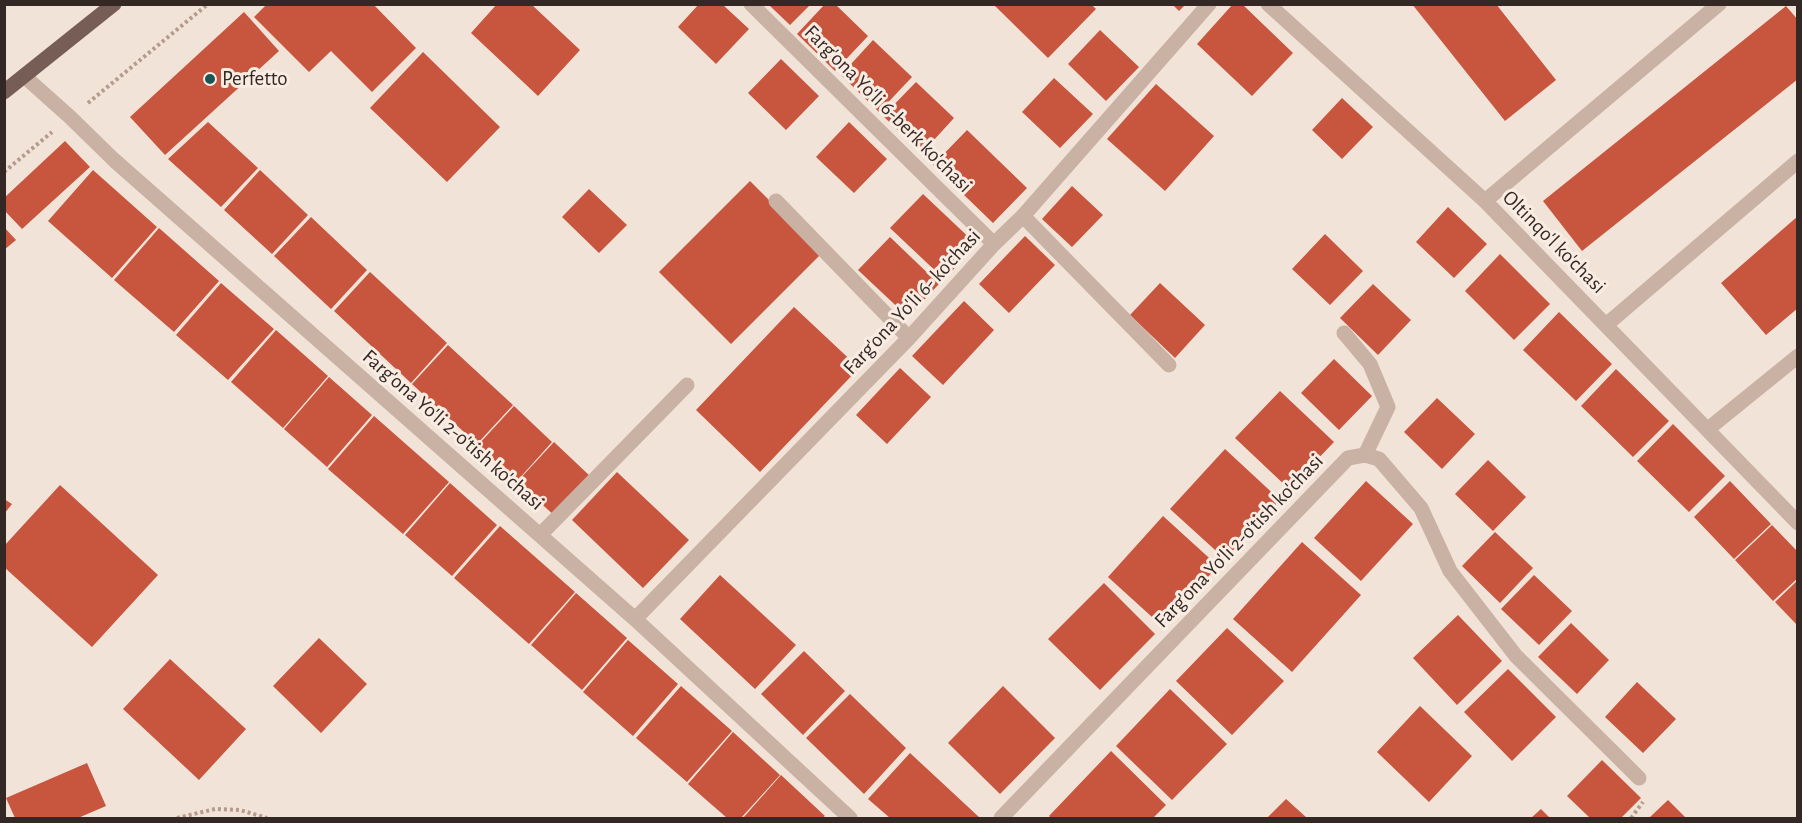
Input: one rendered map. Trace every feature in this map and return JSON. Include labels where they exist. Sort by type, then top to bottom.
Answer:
[{"type":"main road","points":[[4,92],[114,4]]},
{"type":"street","name":"Farg'ona Yo'li 6-berk ko'chasi","points":[[751,4],[994,244]]},
{"type":"street","name":"Farg'ona Yo'li 6- ko'chasi","points":[[635,619],[909,338],[994,244],[1023,216],[1209,4]]},
{"type":"street","name":"Oltinqo'l ko'chasi","points":[[1268,4],[1485,201],[1797,523]]},
{"type":"street","points":[[1485,201],[1711,8]]},
{"type":"street","name":"Farg'ona Yo'li 2-o'tish ko'chasi","points":[[24,76],[114,160],[635,619],[850,819]]},
{"type":"street","points":[[1606,325],[1797,161]]},
{"type":"street","points":[[776,201],[909,338]]},
{"type":"street","points":[[1023,216],[1168,365]]},
{"type":"street","points":[[1344,333],[1370,364],[1388,407],[1365,454],[1379,459],[1421,508],[1450,571],[1516,656],[1639,778]]},
{"type":"street","points":[[1708,429],[1797,356]]},
{"type":"street","points":[[540,535],[687,386]]},
{"type":"street","name":"Farg'ona Yo'li 2-o'tish ko'chasi","points":[[1001,819],[1348,458],[1365,454]]},
{"type":"path","points":[[4,172],[208,4]]},
{"type":"path","points":[[177,819],[215,808],[240,810],[267,819]]},
{"type":"building","points":[[267,4],[373,4],[416,48],[372,92],[331,51],[309,72],[254,17]]},
{"type":"building","points":[[497,4],[531,4],[580,50],[538,96],[471,33]]},
{"type":"building","points":[[699,4],[722,4],[749,29],[716,64],[678,27]]},
{"type":"building","points":[[825,4],[835,4],[868,36],[835,71],[797,34]]},
{"type":"building","points":[[993,4],[1091,4],[1096,9],[1048,58]]},
{"type":"building","points":[[1172,4],[1186,4],[1179,11]]},
{"type":"building","points":[[1233,4],[1242,4],[1293,53],[1252,96],[1197,44]]},
{"type":"building","points":[[1412,4],[1496,4],[1556,80],[1505,121]]},
{"type":"building","points":[[769,5],[810,5],[790,25]]},
{"type":"building","points":[[1786,6],[1798,20],[1798,79],[1582,251],[1543,201]]},
{"type":"building","name":"Perfetto","points":[[244,12],[279,51],[165,155],[130,117]]},
{"type":"building","points":[[1100,30],[1139,67],[1106,101],[1068,64]]},
{"type":"building","points":[[873,40],[912,77],[879,112],[841,75]]},
{"type":"building","points":[[423,52],[500,127],[447,182],[370,108]]},
{"type":"building","points":[[781,59],[819,96],[786,130],[748,93]]},
{"type":"building","points":[[1054,78],[1093,114],[1060,148],[1022,112]]},
{"type":"building","points":[[916,82],[954,118],[922,153],[883,116]]},
{"type":"building","points":[[1156,84],[1214,136],[1165,191],[1107,139]]},
{"type":"building","points":[[1342,98],[1373,127],[1342,159],[1312,130]]},
{"type":"building","points":[[208,122],[258,168],[221,207],[168,159]]},
{"type":"building","points":[[849,122],[887,159],[854,193],[816,157]]},
{"type":"building","points":[[967,130],[1027,188],[993,223],[933,165]]},
{"type":"building","points":[[65,141],[90,167],[22,229],[4,210],[4,198]]},
{"type":"building","points":[[93,170],[157,227],[112,278],[48,221]]},
{"type":"building","points":[[260,170],[308,215],[272,254],[224,210]]},
{"type":"building","points":[[750,181],[822,253],[731,344],[659,272]]},
{"type":"building","points":[[1072,186],[1103,215],[1072,247],[1042,219]]},
{"type":"building","points":[[589,189],[627,225],[599,253],[562,217]]},
{"type":"building","points":[[923,194],[977,245],[944,279],[890,228]]},
{"type":"building","points":[[1448,207],[1487,244],[1454,278],[1416,242]]},
{"type":"building","points":[[1798,216],[1798,308],[1766,335],[1721,283]]},
{"type":"building","points":[[311,217],[367,270],[331,309],[274,256]]},
{"type":"building","points":[[4,227],[16,240],[4,250]]},
{"type":"building","points":[[159,228],[219,281],[174,332],[114,280]]},
{"type":"building","points":[[1325,234],[1363,271],[1330,305],[1292,269]]},
{"type":"building","points":[[1025,236],[1055,265],[1009,313],[979,284]]},
{"type":"building","points":[[890,237],[939,284],[908,317],[858,270]]},
{"type":"building","points":[[1500,254],[1550,304],[1514,340],[1465,291]]},
{"type":"building","points":[[370,272],[447,343],[411,383],[334,311]]},
{"type":"building","points":[[221,283],[274,329],[228,380],[176,335]]},
{"type":"building","points":[[1160,283],[1205,325],[1175,358],[1130,315]]},
{"type":"building","points":[[1373,284],[1411,320],[1378,355],[1340,318]]},
{"type":"building","points":[[964,301],[994,330],[943,385],[912,356]]},
{"type":"building","points":[[794,307],[859,368],[760,472],[696,410]]},
{"type":"building","points":[[1559,312],[1612,364],[1576,401],[1523,350]]},
{"type":"building","points":[[276,330],[328,376],[283,428],[231,382]]},
{"type":"building","points":[[448,345],[513,405],[477,444],[412,384]]},
{"type":"building","points":[[1334,359],[1372,396],[1339,430],[1301,393]]},
{"type":"building","points":[[900,368],[931,397],[887,444],[856,415]]},
{"type":"building","points":[[1616,369],[1669,421],[1633,457],[1581,406]]},
{"type":"building","points":[[329,377],[372,415],[327,467],[284,429]]},
{"type":"building","points":[[1280,391],[1334,442],[1289,489],[1235,438]]},
{"type":"building","points":[[1437,398],[1475,434],[1442,469],[1404,432]]},
{"type":"building","points":[[514,406],[552,442],[517,481],[478,445]]},
{"type":"building","points":[[374,416],[449,482],[403,534],[328,469]]},
{"type":"building","points":[[1673,424],[1725,476],[1689,512],[1637,461]]},
{"type":"building","points":[[554,442],[591,477],[555,516],[517,482]]},
{"type":"building","points":[[1225,449],[1280,500],[1225,559],[1170,509]]},
{"type":"building","points":[[1488,460],[1526,497],[1493,531],[1455,494]]},
{"type":"building","points":[[617,472],[689,540],[643,588],[572,520]]},
{"type":"building","points":[[1366,481],[1413,524],[1361,581],[1314,538]]},
{"type":"building","points":[[1730,481],[1771,524],[1734,559],[1694,517]]},
{"type":"building","points":[[450,483],[497,525],[452,576],[405,535]]},
{"type":"building","points":[[60,485],[158,575],[92,647],[4,567],[4,546]]},
{"type":"building","points":[[4,499],[12,504],[4,514]]},
{"type":"building","points":[[1163,516],[1218,566],[1163,627],[1108,577]]},
{"type":"building","points":[[1772,525],[1798,552],[1798,578],[1773,601],[1735,560]]},
{"type":"building","points":[[500,526],[575,592],[529,644],[454,578]]},
{"type":"building","points":[[1495,532],[1533,568],[1500,603],[1462,566]]},
{"type":"building","points":[[1302,542],[1361,595],[1292,672],[1233,619]]},
{"type":"building","points":[[720,575],[796,645],[755,689],[680,619]]},
{"type":"building","points":[[1534,575],[1572,611],[1539,645],[1501,609]]},
{"type":"building","points":[[1798,580],[1798,626],[1775,602]]},
{"type":"building","points":[[1104,583],[1155,634],[1100,690],[1048,639]]},
{"type":"building","points":[[576,593],[627,638],[582,690],[531,645]]},
{"type":"building","points":[[1458,615],[1502,661],[1457,705],[1413,658]]},
{"type":"building","points":[[1571,623],[1609,660],[1577,694],[1538,657]]},
{"type":"building","points":[[1227,628],[1284,681],[1232,735],[1176,681]]},
{"type":"building","points":[[319,638],[367,684],[321,733],[273,686]]},
{"type":"building","points":[[628,640],[678,684],[633,736],[583,692]]},
{"type":"building","points":[[804,651],[845,691],[803,735],[761,694]]},
{"type":"building","points":[[170,659],[246,729],[199,780],[123,709]]},
{"type":"building","points":[[1508,669],[1556,717],[1512,761],[1464,712]]},
{"type":"building","points":[[1637,682],[1676,719],[1643,753],[1605,717]]},
{"type":"building","points":[[681,686],[732,731],[687,782],[636,738]]},
{"type":"building","points":[[1003,686],[1055,738],[1000,794],[948,743]]},
{"type":"building","points":[[1170,689],[1227,744],[1172,800],[1116,746]]},
{"type":"building","points":[[850,694],[906,748],[864,794],[806,738]]},
{"type":"building","points":[[1420,706],[1472,756],[1429,802],[1377,752]]},
{"type":"building","points":[[733,732],[780,775],[741,818],[727,818],[688,784]]},
{"type":"building","points":[[1111,751],[1166,805],[1153,818],[1051,818],[1049,816]]},
{"type":"building","points":[[910,753],[980,818],[890,818],[868,799]]},
{"type":"building","points":[[1602,760],[1641,798],[1621,818],[1590,818],[1567,796]]},
{"type":"building","points":[[87,763],[106,806],[78,818],[15,818],[6,798]]},
{"type":"building","points":[[781,775],[825,816],[822,818],[743,818]]},
{"type":"building","points":[[1286,799],[1307,818],[1267,818]]},
{"type":"building","points":[[1668,800],[1686,818],[1649,818]]},
{"type":"building","points":[[1541,809],[1550,818],[1531,818]]},
{"type":"place","name":"Perfetto","points":[[210,79]]}]
